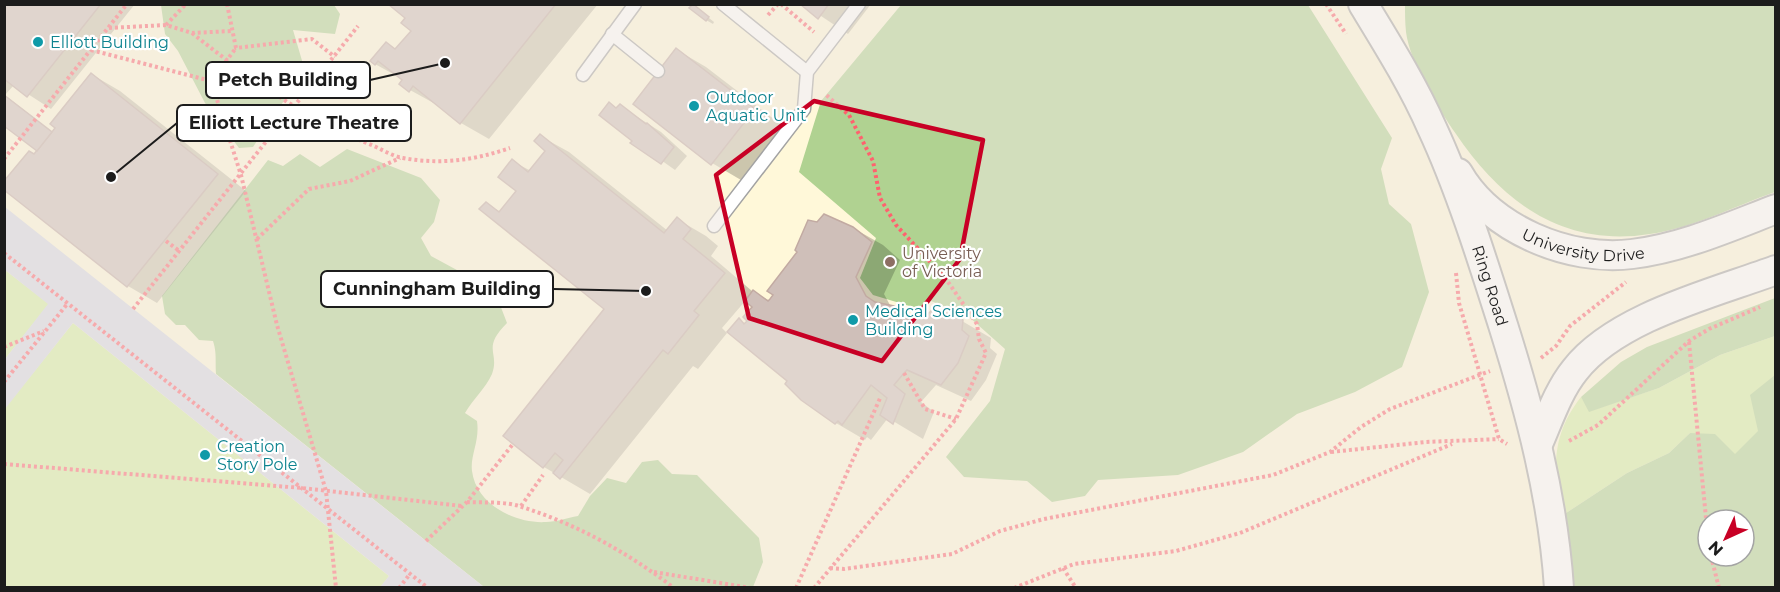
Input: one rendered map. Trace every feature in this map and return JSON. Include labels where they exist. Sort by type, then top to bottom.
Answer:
[{"type":"street","name":"Ring Road","points":[[1363,4],[1412,86],[1433,129],[1486,270],[1538,444],[1559,588]]},
{"type":"street","name":"University Drive","points":[[1433,129],[1460,177],[1493,212],[1533,237],[1580,251],[1629,255],[1653,251],[1682,244],[1776,209]]},
{"type":"street","points":[[1538,444],[1569,380],[1589,353],[1606,339],[1645,319],[1776,270]]},
{"type":"lane","points":[[583,75],[635,4]]},
{"type":"lane","points":[[723,4],[807,72]]},
{"type":"lane","points":[[714,225],[804,109],[807,72],[859,4]]},
{"type":"lane","points":[[612,34],[658,71]]},
{"type":"path","points":[[4,159],[126,4]]},
{"type":"path","points":[[166,25],[186,4]]},
{"type":"path","points":[[226,4],[236,48]]},
{"type":"path","points":[[768,16],[779,4],[828,44]]},
{"type":"path","points":[[1326,4],[1347,36]]},
{"type":"path","points":[[108,28],[166,25],[192,33],[232,31]]},
{"type":"path","points":[[133,309],[358,26]]},
{"type":"path","points":[[192,33],[226,61],[332,129],[401,158],[455,161],[478,159],[510,148]]},
{"type":"path","points":[[211,81],[236,48],[312,39],[335,57]]},
{"type":"path","points":[[92,50],[211,81]]},
{"type":"path","points":[[211,81],[241,175],[277,325],[326,491],[336,588]]},
{"type":"path","points":[[806,86],[830,97],[849,115],[873,161],[880,198],[896,225],[946,279],[977,324],[979,339],[986,353],[956,419],[814,588]]},
{"type":"path","points":[[257,239],[309,189],[350,181],[401,158]]},
{"type":"path","points":[[166,241],[178,250]]},
{"type":"path","points":[[4,253],[428,588]]},
{"type":"path","points":[[1456,267],[1459,303],[1499,439]]},
{"type":"path","points":[[4,382],[68,303]]},
{"type":"path","points":[[830,568],[844,569],[952,554],[1017,526],[1232,485],[1298,467],[1330,452],[1426,442],[1455,443],[1499,439],[1538,444],[1565,443],[1598,425],[1689,341],[1709,329],[1767,303]]},
{"type":"path","points":[[4,347],[45,331]]},
{"type":"path","points":[[1689,341],[1705,508]]},
{"type":"path","points":[[904,373],[925,410],[956,419]]},
{"type":"path","points":[[796,588],[881,396]]},
{"type":"path","points":[[1014,588],[1074,564],[1176,551],[1240,532],[1455,443]]},
{"type":"path","points":[[426,541],[467,502],[513,444]]},
{"type":"path","points":[[4,464],[303,488],[462,506]]},
{"type":"path","points":[[521,506],[543,475]]},
{"type":"path","points":[[467,502],[521,506],[611,544],[674,588]]},
{"type":"path","points":[[1063,568],[1076,588]]},
{"type":"path","points":[[1714,568],[1719,588]]},
{"type":"path","points":[[653,572],[751,588]]},
{"type":"path","points":[[399,588],[410,574]]},
{"type":"path","points":[[1214,588],[1256,588]]},
{"type":"highlighted area","points":[[814,101],[983,140],[960,259],[882,361],[749,318],[716,175]]},
{"type":"shaded area","name":"University of Victoria","points":[[4,5],[1775,5],[1775,587],[5,587]]},
{"type":"shaded area","points":[[5,207],[484,587],[380,587],[389,576],[73,323],[5,409],[5,359],[48,304],[5,270]]},
{"type":"green space","points":[[161,5],[334,5],[340,14],[335,34],[293,30],[303,64],[293,87],[253,147],[239,148],[205,103],[178,51],[165,34]]},
{"type":"green space","points":[[901,5],[1308,5],[1392,138],[1381,169],[1389,204],[1411,224],[1429,292],[1402,367],[1355,392],[1297,414],[1243,452],[1178,475],[1098,480],[1085,496],[1052,502],[1027,481],[964,477],[946,457],[990,401],[1005,349],[968,316],[931,301],[923,310],[873,295],[860,278],[876,238],[799,172],[821,101]]},
{"type":"green space","points":[[1405,5],[1775,5],[1775,192],[1698,222],[1650,234],[1619,237],[1589,234],[1538,215],[1493,180],[1474,158],[1441,111],[1413,57],[1406,32]]},
{"type":"green space","points":[[347,149],[421,178],[440,200],[434,222],[421,238],[431,256],[468,276],[497,297],[507,323],[499,332],[493,345],[492,374],[465,413],[477,421],[472,471],[475,483],[489,502],[510,515],[534,522],[578,516],[590,496],[607,478],[626,483],[642,462],[658,460],[672,474],[697,475],[759,538],[763,562],[753,587],[484,587],[216,374],[213,341],[199,340],[185,325],[176,325],[165,314],[162,296],[268,160],[283,166],[300,154],[320,167]]},
{"type":"green space","points":[[5,270],[49,304],[5,359]]},
{"type":"green space","points":[[1775,298],[1775,336],[1720,355],[1659,388],[1589,412],[1581,397],[1621,362],[1647,347]]},
{"type":"green space","points":[[73,323],[389,576],[380,588],[5,587],[4,409]]},
{"type":"green space","points":[[1775,336],[1775,587],[1756,568],[1756,508],[1737,508],[1690,433],[1669,453],[1627,473],[1560,517],[1556,484],[1559,440],[1571,411],[1581,397],[1590,411],[1659,388],[1720,355]]},
{"type":"green space","points":[[1775,375],[1775,587],[1568,587],[1560,517],[1627,473],[1669,453],[1690,433],[1715,434],[1735,454],[1758,431],[1750,395]]},
{"type":"building","name":"Elliott Building","points":[[4,4],[101,4],[27,97],[4,79]]},
{"type":"building","points":[[388,4],[556,4],[460,124],[413,86],[409,92],[399,84],[402,80],[378,61],[375,65],[370,61],[386,42],[395,49],[411,31],[401,23],[405,18]]},
{"type":"building","points":[[693,4],[709,17],[706,21],[689,8]]},
{"type":"building","points":[[800,4],[829,4],[818,19]]},
{"type":"building","name":"Outdoor Aquatic Unit","points":[[676,48],[755,109],[711,165],[633,104]]},
{"type":"building","points":[[91,73],[218,174],[127,287],[4,190],[4,181],[29,151],[34,154],[52,132],[55,128],[50,124]]},
{"type":"building","points":[[4,95],[52,132],[37,151],[4,126]]},
{"type":"building","points":[[609,102],[616,108],[620,104],[647,123],[674,147],[661,164],[630,143],[632,141],[599,115]]},
{"type":"building","points":[[540,134],[664,233],[677,217],[691,229],[683,239],[725,273],[694,311],[699,315],[668,354],[663,350],[560,479],[553,473],[563,460],[555,453],[543,468],[503,436],[604,309],[479,209],[486,202],[499,212],[516,191],[498,177],[512,159],[528,172],[545,151],[534,141]]},
{"type":"building","name":"Medical Sciences Building","points":[[824,214],[853,227],[872,242],[856,277],[866,296],[875,302],[894,306],[914,319],[917,314],[927,315],[934,308],[963,320],[962,330],[969,336],[958,363],[941,385],[907,370],[904,373],[894,385],[905,394],[893,424],[880,415],[887,398],[871,385],[842,425],[838,421],[835,424],[801,400],[785,384],[787,381],[727,332],[739,318],[744,324],[747,321],[743,317],[752,307],[745,301],[753,290],[768,301],[770,299],[773,295],[767,291],[797,252],[795,250],[808,220],[817,222]]},
{"type":"place","name":"Elliott Building","points":[[38,42]]},
{"type":"place","name":"Petch Building","points":[[445,63]]},
{"type":"place","name":"Outdoor Aquatic Unit","points":[[694,106]]},
{"type":"place","name":"Elliott Lecture Theatre","points":[[111,177]]},
{"type":"place","name":"University of Victoria","points":[[890,262]]},
{"type":"place","name":"Cunningham Building","points":[[646,291]]},
{"type":"place","name":"Medical Sciences Building","points":[[853,320]]},
{"type":"place","name":"Creation Story Pole","points":[[205,455]]}]
